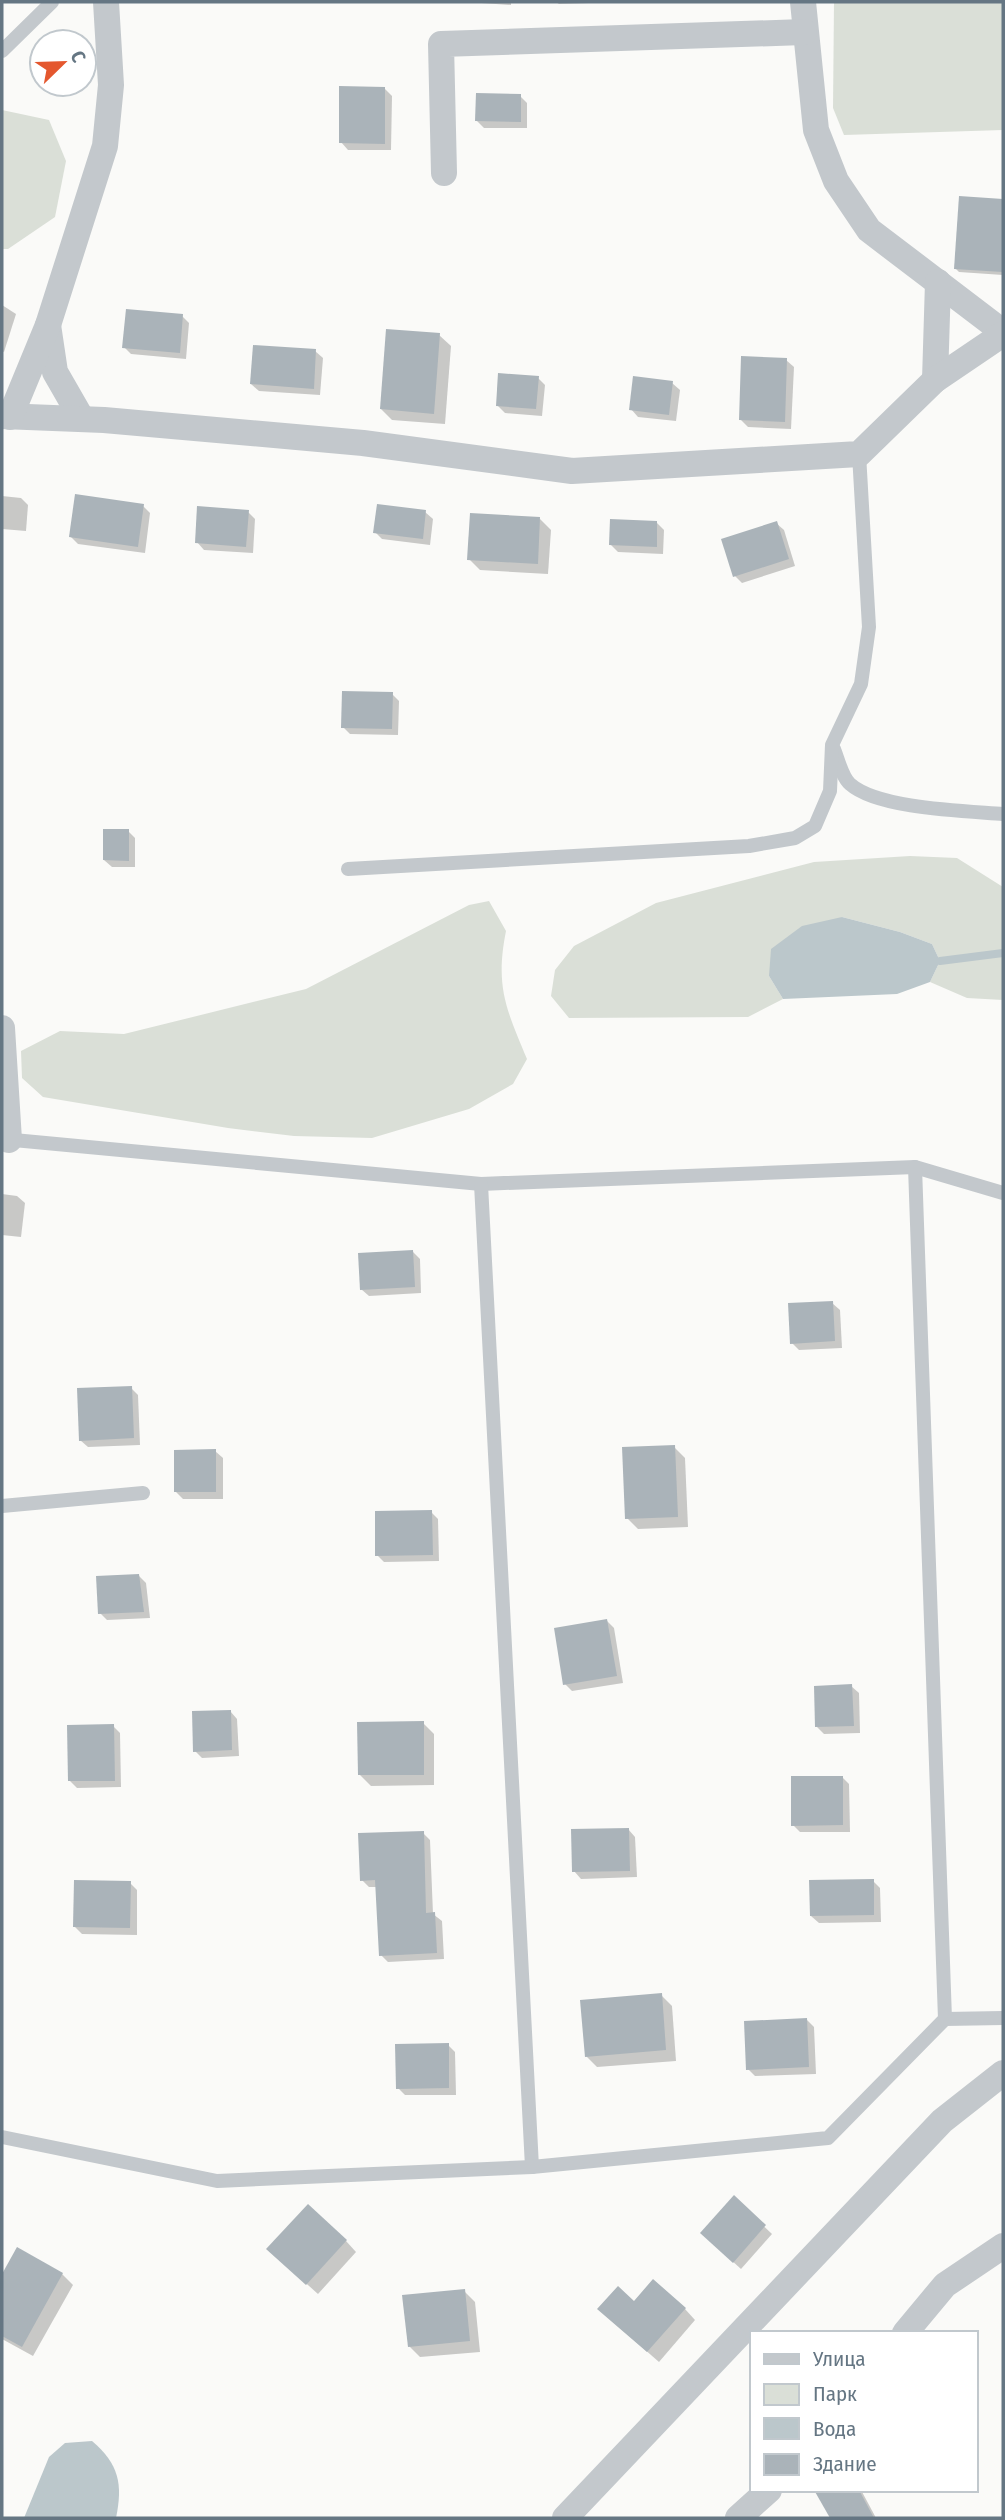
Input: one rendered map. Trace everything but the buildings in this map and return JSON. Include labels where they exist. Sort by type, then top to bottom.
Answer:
[{"type":"street","points":[[106,2],[111,85],[105,146],[48,325],[6,416],[82,419],[363,443],[572,471],[859,454],[935,380],[1003,333],[869,230],[836,181],[816,130],[803,2]]},
{"type":"street","points":[[444,173],[441,44],[804,32]]},
{"type":"street","points":[[935,380],[938,282]]},
{"type":"street","points":[[48,325],[55,372],[82,419]]},
{"type":"street","points":[[2,1028],[5,1140]]},
{"type":"street","points":[[565,2518],[942,2121],[1003,2073]]},
{"type":"street","points":[[907,2331],[945,2286],[1003,2246]]},
{"type":"street","points":[[738,2518],[767,2492]]},
{"type":"lane","points":[[2,51],[52,2]]},
{"type":"lane","points":[[348,869],[749,846],[795,838],[815,826],[830,791],[832,745],[861,684],[869,627],[859,454]]},
{"type":"lane","points":[[832,745],[849,783],[873,795],[904,805],[1003,814]]},
{"type":"lane","points":[[5,1140],[481,1184],[915,1167],[1003,1193]]},
{"type":"lane","points":[[915,1167],[945,2019]]},
{"type":"lane","points":[[481,1184],[531,2166]]},
{"type":"lane","points":[[2,1506],[143,1493]]},
{"type":"lane","points":[[2,2137],[217,2181],[531,2166],[828,2138],[945,2019],[1003,2018]]},
{"type":"green space","points":[[834,2],[1003,2],[1003,130],[844,135],[833,108]]},
{"type":"green space","points":[[2,110],[49,120],[66,161],[55,217],[8,249],[2,249]]},
{"type":"green space","points":[[910,856],[957,858],[1003,887],[1003,1000],[967,998],[930,982],[940,961],[932,944],[900,932],[842,917],[769,976],[783,999],[748,1017],[569,1018],[551,996],[555,970],[574,946],[656,903],[814,862]]},
{"type":"green space","points":[[489,901],[506,931],[502,967],[504,997],[527,1059],[513,1084],[469,1109],[372,1138],[294,1136],[228,1128],[43,1097],[22,1078],[21,1051],[60,1031],[124,1034],[306,989],[469,905]]},
{"type":"water","points":[[842,917],[900,932],[932,944],[940,961],[930,982],[897,994],[783,999],[769,976],[771,949],[802,926]]},
{"type":"water","points":[[92,2441],[108,2458],[117,2475],[119,2495],[116,2518],[24,2518],[49,2457],[65,2443]]},
{"type":"waterway","points":[[940,961],[1003,953]]}]
